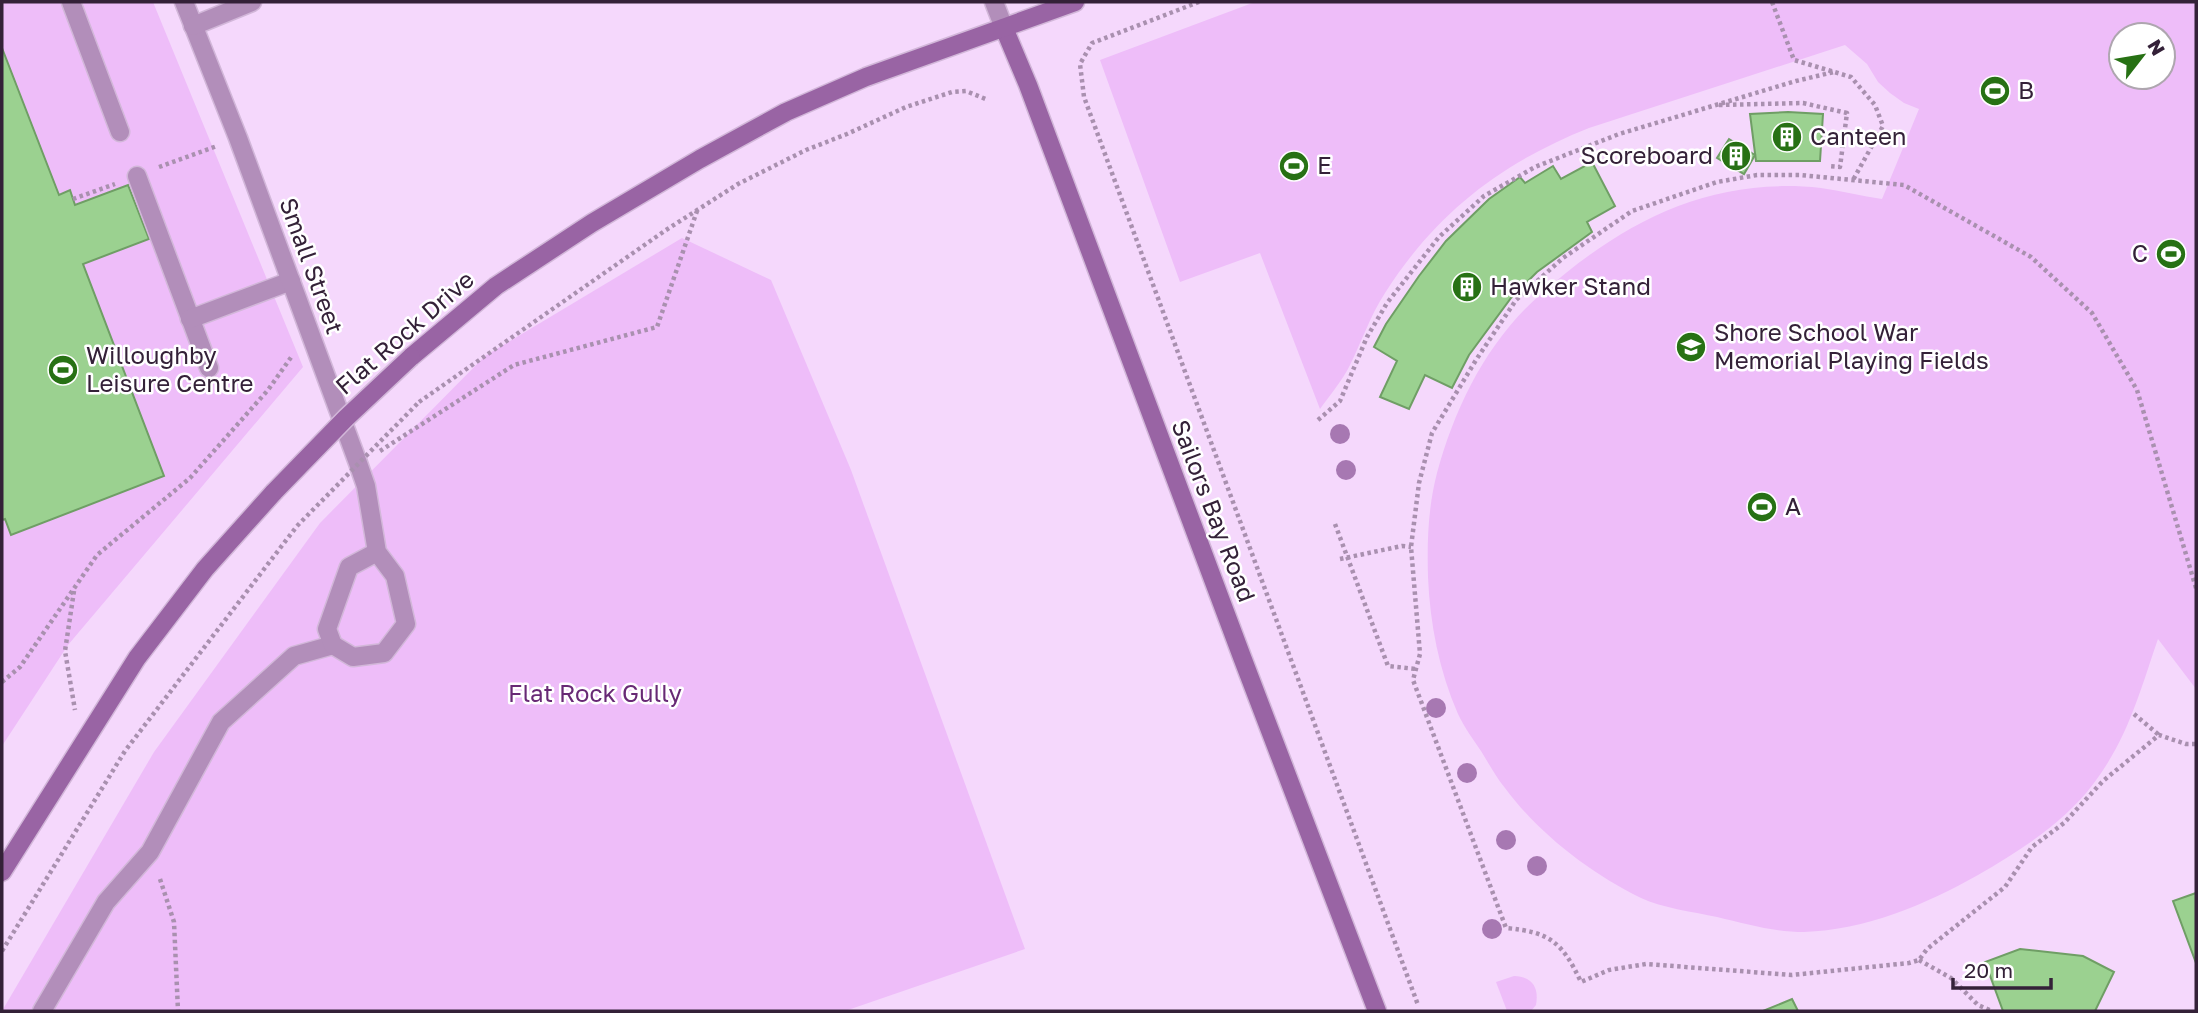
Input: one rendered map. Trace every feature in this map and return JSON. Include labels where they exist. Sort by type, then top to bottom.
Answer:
[{"type":"main road","name":"Flat Rock Drive","points":[[2,872],[137,658],[205,569],[274,492],[346,418],[411,357],[496,286],[592,223],[710,153],[786,112],[855,82],[1075,2]]},
{"type":"main road","name":"Sailors Bay Road","points":[[1004,28],[1028,85],[1377,1011]]},
{"type":"street","points":[[71,2],[121,132]]},
{"type":"street","name":"Small Street","points":[[184,2],[366,486],[377,552],[395,576],[405,624],[384,653],[353,657],[333,645]]},
{"type":"street","points":[[193,26],[252,2]]},
{"type":"street","points":[[994,2],[1004,28]]},
{"type":"street","points":[[137,176],[209,368]]},
{"type":"street","points":[[190,319],[291,281]]},
{"type":"street","points":[[42,1011],[106,902],[150,852],[221,722],[294,656],[333,645],[327,629],[349,567],[377,552]]},
{"type":"path","name":"Sailors Bay Road","points":[[1199,2],[1092,43],[1080,64],[1084,97],[1418,1005]]},
{"type":"path","points":[[1772,2],[1794,60],[1851,77],[1875,105],[1883,126],[1853,180]]},
{"type":"path","points":[[1318,420],[1340,401],[1367,337],[1387,303],[1439,237],[1484,196],[1535,167],[1619,134],[1834,72]]},
{"type":"path","points":[[2,951],[125,751],[297,526],[419,402],[738,184],[784,160],[906,107],[952,92],[966,91],[988,100]]},
{"type":"path","points":[[1714,105],[1803,103],[1847,113],[1840,167],[1828,166]]},
{"type":"path","points":[[2159,735],[2103,781],[2064,823],[2032,846],[2005,887],[1927,949],[1919,960],[1792,975],[1646,964],[1609,970],[1581,982],[1571,960],[1553,940],[1533,931],[1506,928],[1413,680],[1420,654],[1411,547],[1419,483],[1438,420],[1516,300],[1563,258],[1632,211],[1717,181],[1757,175],[1800,175],[1904,185],[2031,257],[2092,313],[2137,390],[2196,588]]},
{"type":"path","points":[[384,449],[514,365],[657,327],[697,211]]},
{"type":"path","points":[[2,682],[20,667],[97,555],[190,478],[268,390],[309,331]]},
{"type":"path","points":[[1335,524],[1388,666],[1416,669]]},
{"type":"path","points":[[1340,559],[1402,546],[1411,547]]},
{"type":"path","points":[[74,590],[65,651],[73,706],[87,737]]},
{"type":"path","points":[[2134,714],[2159,735],[2186,744],[2196,744]]},
{"type":"path","points":[[150,852],[174,922],[178,1011]]},
{"type":"path","points":[[1919,960],[1951,978],[1978,1005],[1992,1011]]},
{"type":"green space","points":[[2,2],[153,2],[303,367],[68,645],[2,746]]},
{"type":"green space","name":"Shore School War Memorial Playing Fields","points":[[1255,2],[2196,2],[2196,689],[2158,639],[2139,696],[2106,766],[2069,811],[2041,835],[1978,875],[1916,906],[1872,921],[1804,932],[1760,927],[1668,907],[1641,898],[1603,877],[1567,851],[1533,821],[1499,779],[1458,714],[1441,664],[1433,629],[1428,577],[1430,512],[1445,447],[1476,375],[1505,331],[1542,293],[1604,245],[1636,225],[1670,209],[1705,197],[1742,189],[1780,186],[1821,188],[1882,199],[1919,109],[1890,93],[1878,82],[1867,64],[1845,45],[1589,128],[1527,157],[1499,174],[1449,215],[1405,264],[1375,311],[1347,371],[1320,409],[1260,253],[1180,282],[1100,60]]},
{"type":"green space","name":"Flat Rock Gully","points":[[682,238],[771,280],[851,470],[1025,949],[845,1011],[2,1011],[154,752],[320,523],[485,356]]},
{"type":"green space","points":[[1514,976],[1530,981],[1535,989],[1536,1005],[1531,1011],[1507,1011],[1496,982]]},
{"type":"building","name":"Willoughby Leisure Centre","points":[[2,48],[59,195],[70,190],[75,205],[128,185],[149,239],[83,264],[164,476],[11,535],[5,519],[2,520]]},
{"type":"building","name":"Canteen","points":[[1750,114],[1823,114],[1820,161],[1756,161]]},
{"type":"building","name":"Scoreboard","points":[[1729,139],[1755,155],[1744,174],[1717,158]]},
{"type":"building","name":"Hawker Stand","points":[[1592,162],[1615,206],[1587,222],[1592,232],[1537,272],[1511,298],[1469,355],[1452,388],[1425,375],[1409,409],[1380,397],[1397,361],[1374,347],[1386,324],[1446,241],[1489,199],[1520,177],[1525,183],[1553,166],[1561,179]]},
{"type":"building","points":[[2196,893],[2196,963],[2173,901]]},
{"type":"building","points":[[2020,949],[2083,956],[2114,972],[2095,1011],[2003,1011],[1985,962]]},
{"type":"building","points":[[1792,999],[1798,1011],[1763,1011]]},
{"type":"place","name":"B","points":[[1995,91]]},
{"type":"place","name":"Canteen","points":[[1787,137]]},
{"type":"place","name":"Scoreboard","points":[[1736,156]]},
{"type":"place","name":"E","points":[[1294,166]]},
{"type":"place","name":"C","points":[[2171,254]]},
{"type":"place","name":"Hawker Stand","points":[[1467,287]]},
{"type":"place","name":"Shore School War Memorial Playing Fields","points":[[1691,347]]},
{"type":"place","name":"Willoughby Leisure Centre","points":[[63,370]]},
{"type":"place","name":"A","points":[[1762,507]]}]
